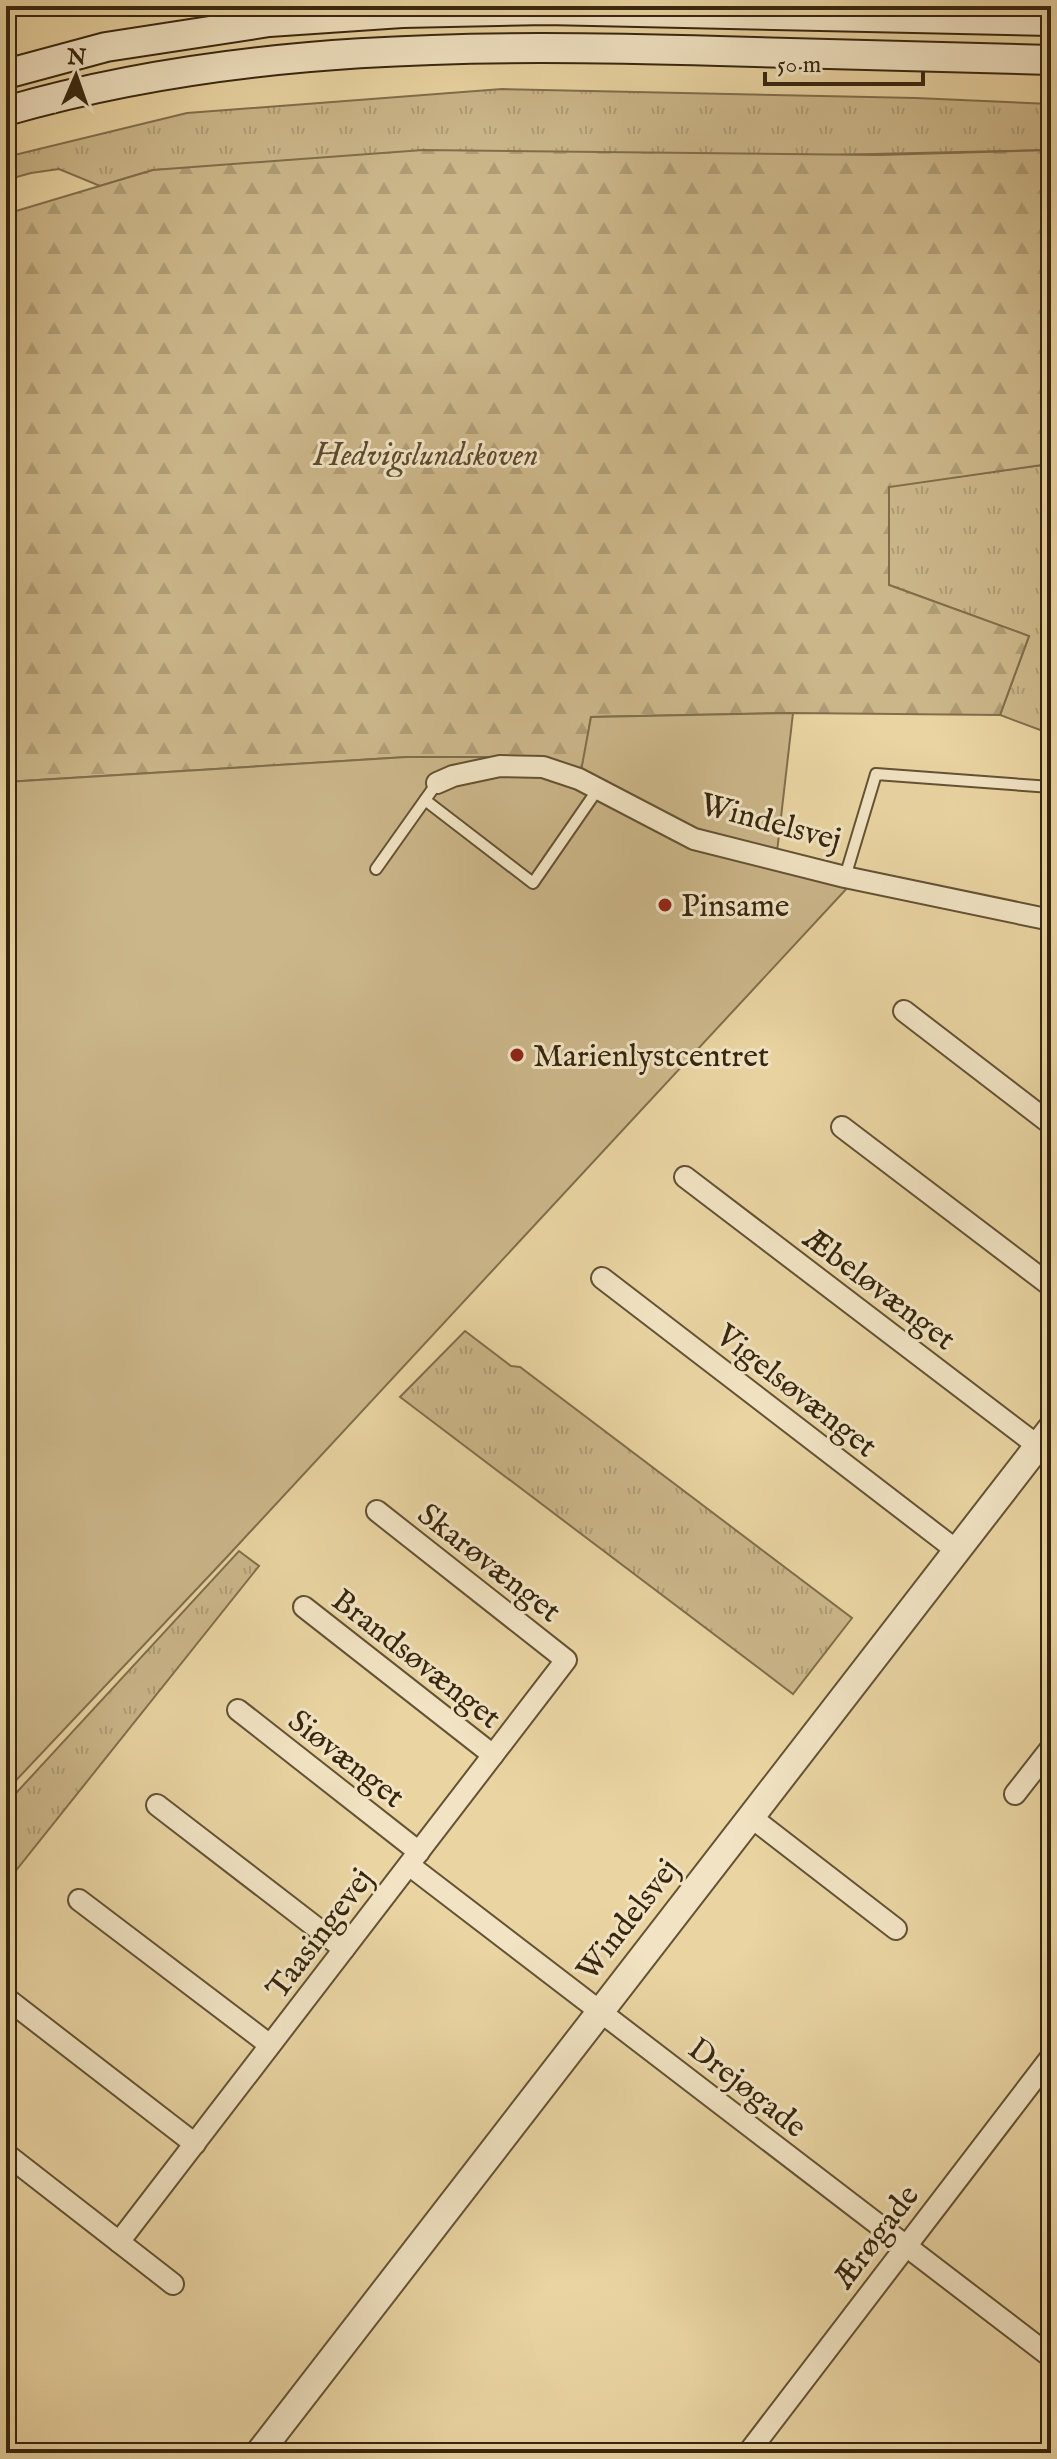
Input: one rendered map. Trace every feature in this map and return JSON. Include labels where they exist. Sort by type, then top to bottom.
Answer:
[{"type":"main road","points":[[6,74],[106,47],[269,22],[402,13],[546,10],[1051,21]]},
{"type":"main road","points":[[6,111],[176,73],[283,59],[404,50],[611,48],[1051,60]]},
{"type":"street","name":"Windelsvej","points":[[437,783],[453,776],[500,766],[543,767],[579,779],[694,839],[845,877],[1051,920]]},
{"type":"street","points":[[904,1011],[1051,1124]]},
{"type":"street","points":[[842,1127],[1051,1286]]},
{"type":"street","name":"Æbeløvænget","points":[[685,1177],[1044,1437]]},
{"type":"street","name":"Vigelsøvænget","points":[[602,1278],[956,1550]]},
{"type":"street","name":"Windelsvej","points":[[259,2453],[1044,1437]]},
{"type":"street","name":"Skarøvænget","points":[[377,1511],[566,1660]]},
{"type":"street","name":"Brandsøvænget","points":[[304,1607],[493,1755]]},
{"type":"street","name":"Taasingevej","points":[[119,2242],[566,1660]]},
{"type":"street","name":"Siøvænget","points":[[238,1710],[414,1859]]},
{"type":"street","points":[[1015,1794],[1051,1748]]},
{"type":"street","points":[[157,1805],[344,1949]]},
{"type":"street","points":[[751,1817],[896,1929]]},
{"type":"street","name":"Drejøgade","points":[[414,1859],[600,2010],[1051,2357]]},
{"type":"street","points":[[79,1900],[270,2045]]},
{"type":"street","points":[[6,1998],[195,2144]]},
{"type":"street","name":"Ærøgade","points":[[748,2453],[1051,2057]]},
{"type":"street","points":[[6,2154],[173,2284]]},
{"type":"lane","points":[[845,877],[876,774],[1051,787]]},
{"type":"lane","points":[[376,869],[437,783]]},
{"type":"lane","points":[[425,800],[533,883],[598,789]]},
{"type":"green space","points":[[502,89],[1051,104],[1051,150],[153,170],[100,186],[59,169],[6,180],[6,157],[187,113]]},
{"type":"green space","name":"Hedvigslundskoven","points":[[423,150],[879,155],[1051,150],[1051,460],[1049,464],[889,487],[889,585],[1029,636],[1000,715],[793,713],[591,717],[582,771],[537,757],[407,757],[6,782],[6,214],[153,170]]},
{"type":"green space","points":[[1051,460],[1051,734],[1000,715],[1029,636],[889,585],[889,486],[1049,464]]},
{"type":"green space","points":[[793,713],[777,852],[862,872],[6,1791],[6,782],[407,757],[537,757],[581,771],[591,717]]},
{"type":"green space","points":[[465,1331],[511,1366],[520,1367],[852,1618],[793,1694],[400,1397]]},
{"type":"green space","points":[[239,1551],[259,1566],[6,1883],[6,1804]]},
{"type":"place","name":"Pinsame","points":[[665,905]]},
{"type":"place","name":"Marienlystcentret","points":[[517,1055]]}]
